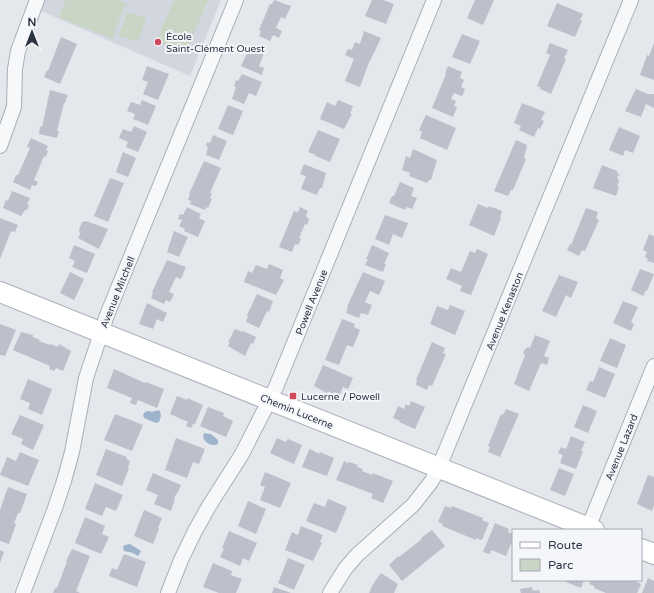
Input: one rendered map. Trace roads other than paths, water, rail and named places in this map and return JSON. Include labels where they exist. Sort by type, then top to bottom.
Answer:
[{"type":"main road","name":"Chemin Lucerne","points":[[0,292],[591,529]]},
{"type":"main road","points":[[642,549],[654,554]]},
{"type":"street","points":[[0,146],[3,127],[14,107],[15,69],[18,51],[37,0]]},
{"type":"street","name":"Avenue Mitchell","points":[[23,593],[64,481],[72,452],[85,383],[101,332],[236,0]]},
{"type":"street","name":"Powell Avenue","points":[[168,593],[181,560],[195,531],[209,506],[245,450],[270,400],[434,0]]},
{"type":"street","name":"Avenue Kenaston","points":[[330,593],[357,555],[413,505],[431,482],[439,467],[631,0]]},
{"type":"street","name":"Avenue Lazard","points":[[591,529],[654,366]]},
{"type":"water","points":[[158,410],[160,411],[161,416],[159,422],[156,423],[144,418],[143,415],[145,412],[153,412]]},
{"type":"water","points":[[204,433],[211,434],[218,440],[218,444],[211,445],[207,443],[203,437]]},
{"type":"water","points":[[130,544],[141,551],[138,556],[124,551],[123,547]]},
{"type":"place","name":"École Saint-Clément Ouest","points":[[158,42]]},
{"type":"place","name":"Lucerne / Powell","points":[[293,396]]}]
